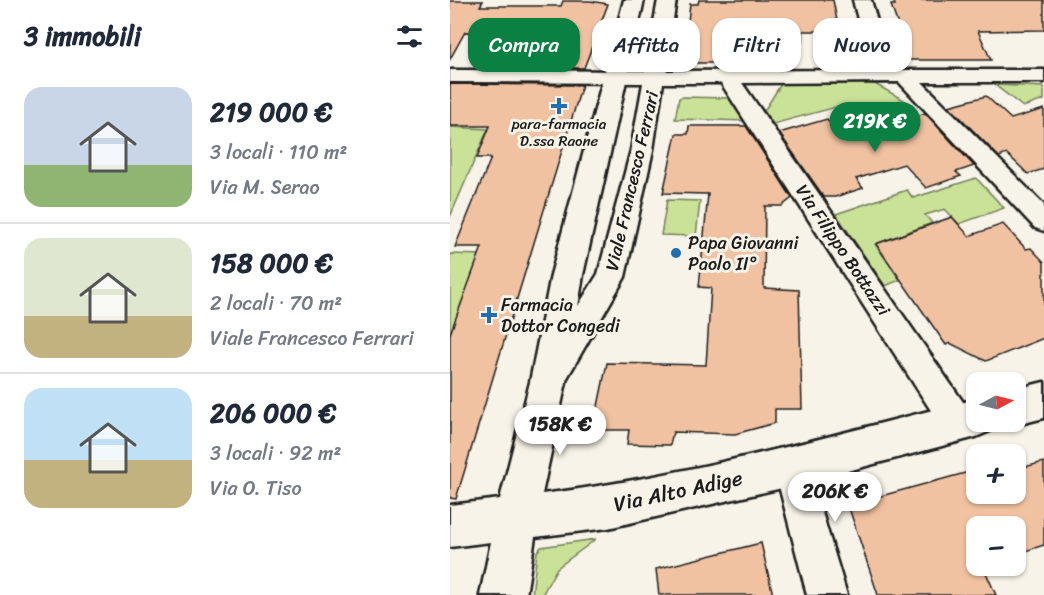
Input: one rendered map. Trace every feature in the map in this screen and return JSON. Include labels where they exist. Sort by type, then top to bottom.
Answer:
[{"type":"street","name":"Viale Francesco Ferrari","points":[[503,595],[524,479],[548,382],[567,275],[634,0]]},
{"type":"street","name":"Viale Francesco Ferrari","points":[[548,382],[611,277],[639,161],[667,0]]},
{"type":"street","points":[[862,0],[893,75],[1044,221]]},
{"type":"street","points":[[450,76],[655,78],[1044,76]]},
{"type":"street","name":"Via Filippo Bottazzi","points":[[728,78],[966,417]]},
{"type":"street","points":[[1026,404],[1044,400]]},
{"type":"street","name":"Via Alto Adige","points":[[450,526],[608,507],[791,466],[966,421]]},
{"type":"street","points":[[791,466],[826,595]]},
{"type":"green space","points":[[873,83],[904,100],[914,110],[858,127],[840,106],[773,124],[764,111],[781,84]]},
{"type":"green space","points":[[995,85],[1044,87],[1044,100],[1023,107]]},
{"type":"green space","points":[[679,98],[731,98],[749,121],[675,119]]},
{"type":"green space","points":[[450,127],[488,129],[450,217]]},
{"type":"green space","points":[[976,178],[1004,208],[959,224],[945,209],[925,215],[932,223],[875,244],[900,280],[885,286],[836,214],[907,190],[913,198]]},
{"type":"green space","points":[[667,200],[700,201],[696,236],[661,235]]},
{"type":"green space","points":[[450,254],[481,255],[450,339]]},
{"type":"green space","points":[[596,539],[557,568],[542,595],[532,595],[537,552],[541,547]]},
{"type":"building","points":[[699,0],[833,0],[836,18],[813,18],[813,31],[802,31],[803,40],[801,40],[801,18],[712,18],[712,63],[700,63],[700,18],[688,18],[690,4],[698,4]]},
{"type":"building","points":[[893,0],[1044,0],[1044,30],[978,31],[991,60],[912,60],[912,18],[895,18],[891,5],[895,5]]},
{"type":"building","points":[[450,1],[483,1],[480,6],[561,6],[563,1],[608,4],[603,18],[592,18],[592,47],[584,68],[580,68],[580,18],[468,18],[468,32],[465,32],[450,59]]},
{"type":"building","points":[[450,84],[582,85],[456,499],[450,498],[450,334],[482,247],[455,247],[491,158],[477,158],[490,126],[450,126]]},
{"type":"building","points":[[986,96],[1011,119],[1044,109],[1044,169],[1028,174],[1007,154],[999,157],[949,106]]},
{"type":"building","points":[[925,113],[974,166],[956,172],[961,176],[926,188],[904,164],[856,179],[863,188],[835,197],[824,197],[779,133],[827,119],[838,134],[903,115],[907,119]]},
{"type":"building","points":[[689,126],[746,126],[792,198],[782,206],[765,206],[764,288],[799,290],[802,409],[775,409],[775,423],[735,434],[673,432],[670,445],[627,444],[629,430],[593,430],[607,363],[706,365],[711,288],[699,287],[708,194],[663,193],[676,134],[688,134]]},
{"type":"building","points":[[952,217],[969,236],[1003,224],[1026,249],[1031,248],[1044,262],[1044,338],[986,361],[950,343],[946,345],[876,244]]},
{"type":"building","points":[[1044,462],[1044,545],[1026,551],[1026,516],[966,516],[966,576],[987,576],[996,595],[878,595],[848,505],[966,473],[966,504],[1026,504],[1026,467]]},
{"type":"building","points":[[761,543],[773,595],[659,595],[656,569]]},
{"type":"place","name":"para-farmacia D.ssa Raone","points":[[559,106]]},
{"type":"place","name":"Papa Giovanni Paolo II°","points":[[676,253]]},
{"type":"place","name":"Farmacia Dottor Congedi","points":[[489,315]]}]
